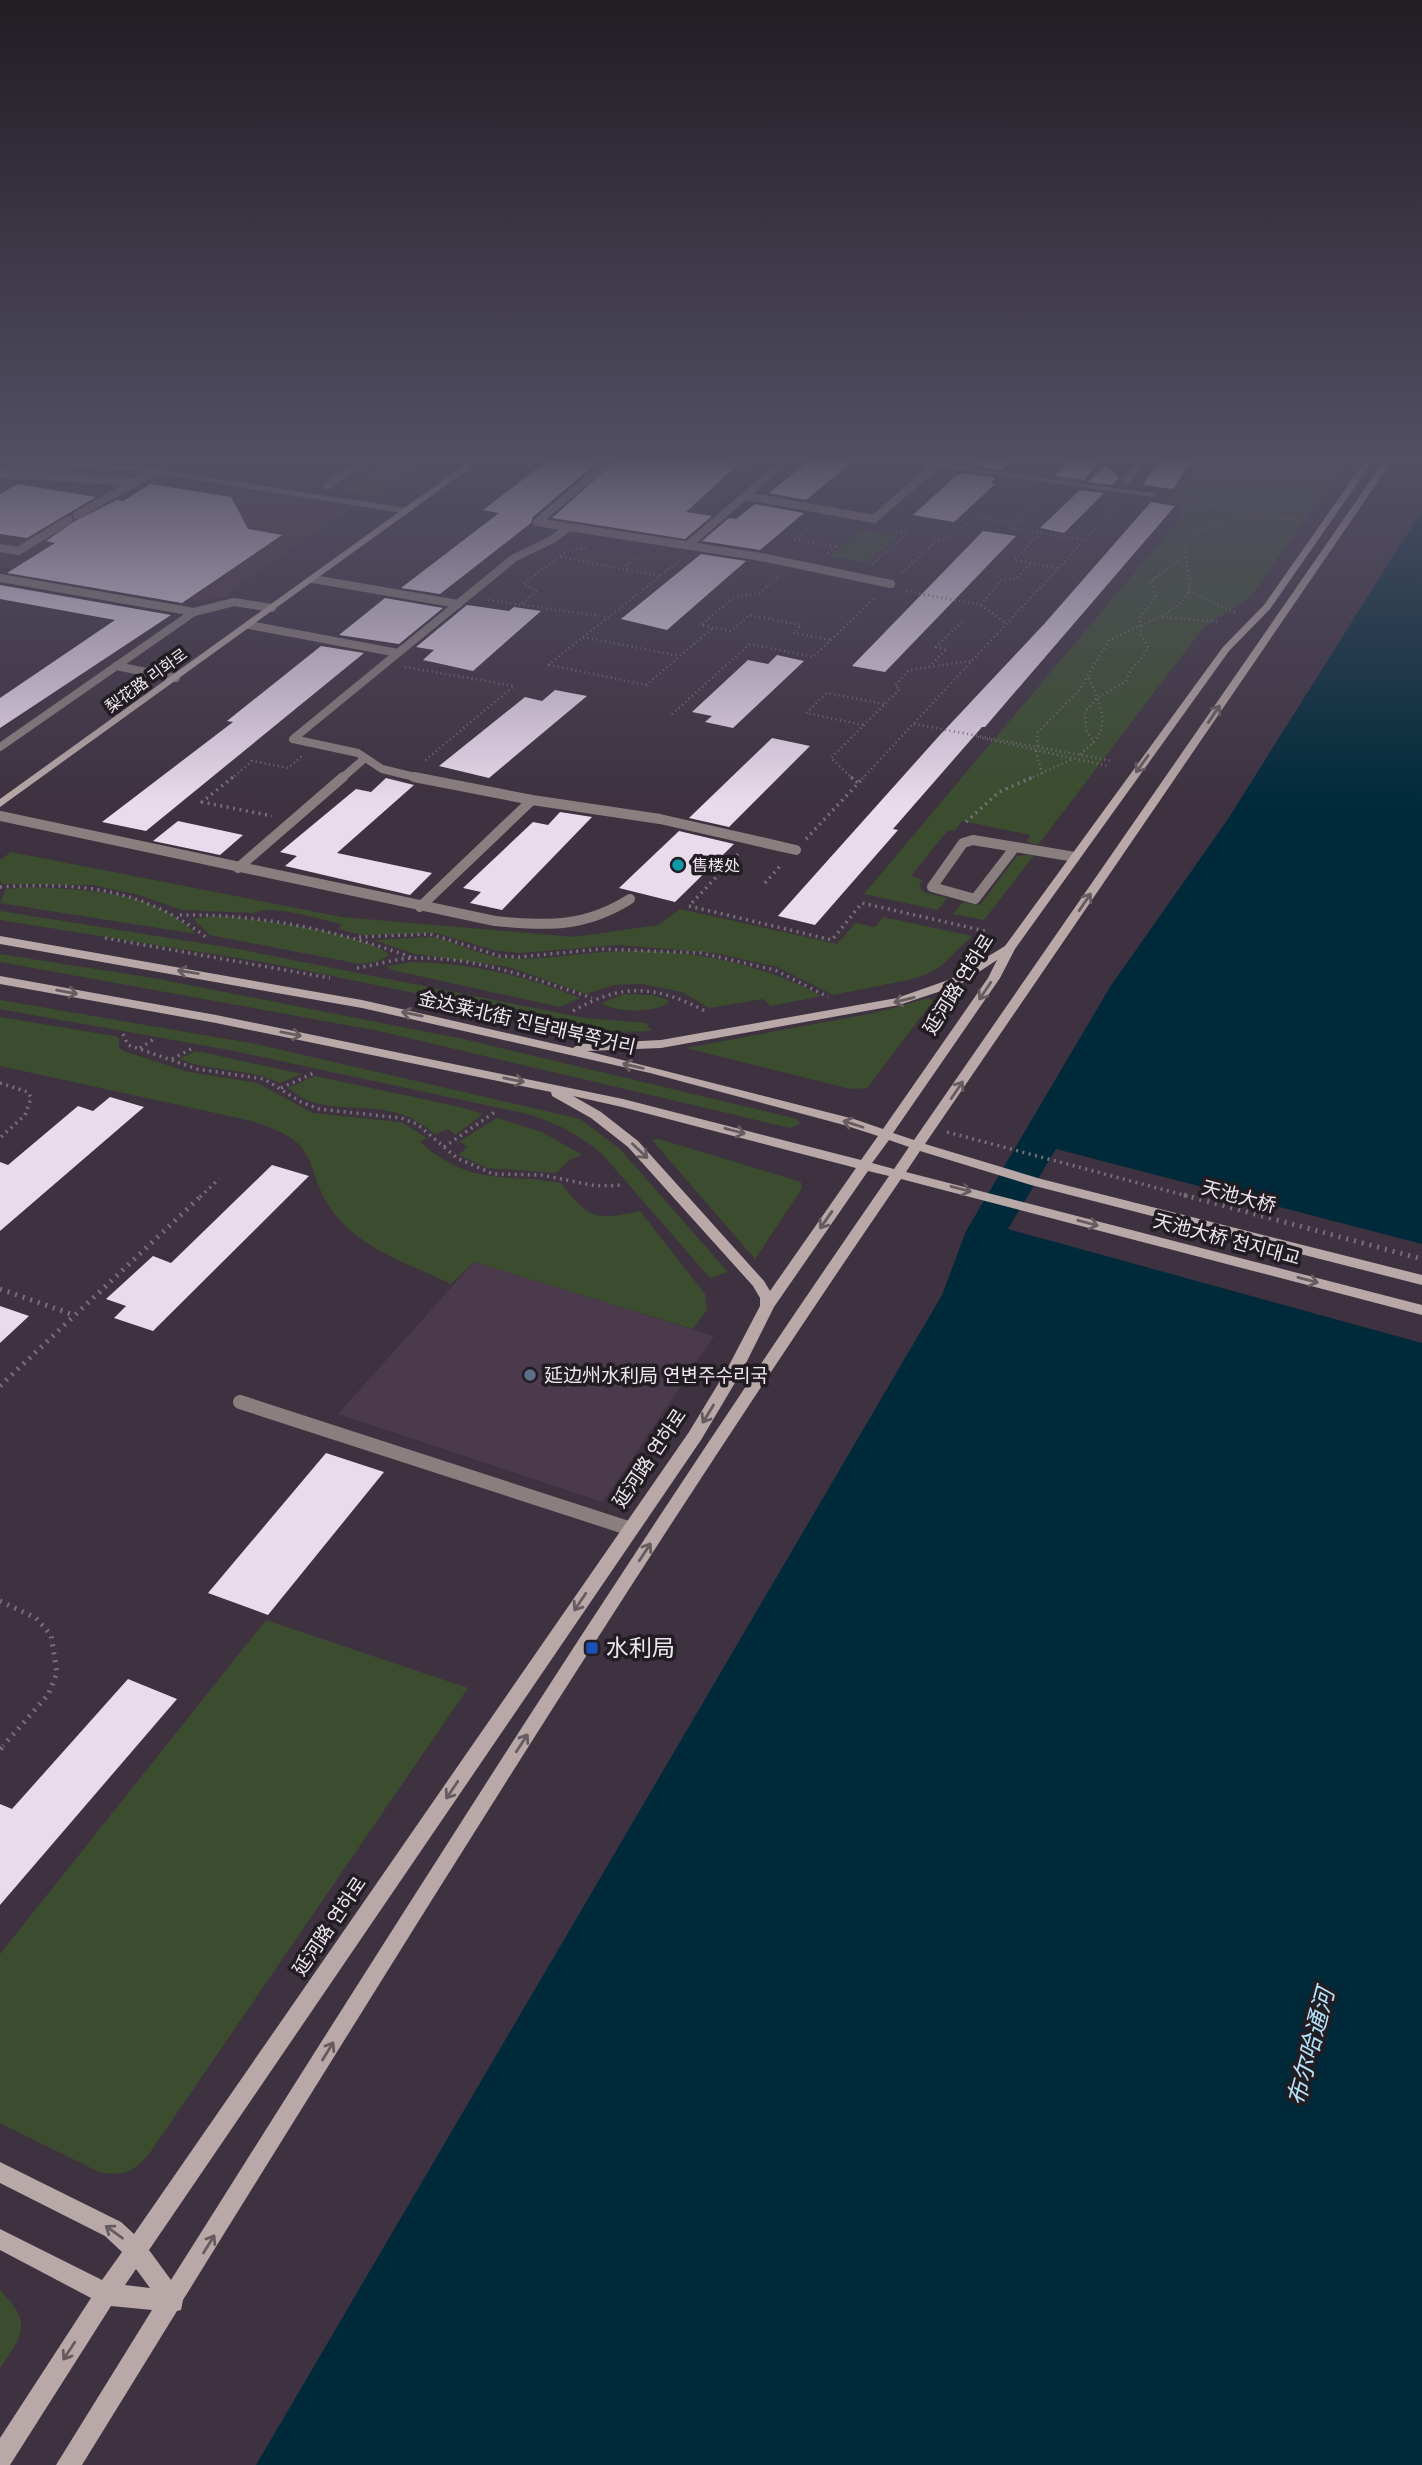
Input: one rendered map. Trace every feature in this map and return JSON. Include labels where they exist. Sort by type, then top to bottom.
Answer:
[{"type":"main road","name":"梨花路 리화로","points":[[0,804],[321,573]]},
{"type":"main road","name":"延河路 연하로","points":[[0,2459],[106,2294],[631,1529],[717,1399],[767,1306],[994,978],[1009,949],[1226,649],[1267,607],[1291,573]]},
{"type":"main road","points":[[68,2465],[173,2302],[452,1850],[775,1352],[901,1173],[1311,573]]},
{"type":"main road","name":"金达莱北街 진달래북쪽거리","points":[[0,940],[362,1003],[561,1049],[796,1108],[1036,1182]]},
{"type":"main road","points":[[0,947],[16,943]]},
{"type":"main road","points":[[561,1049],[662,1044],[899,1001],[955,982],[1009,949]]},
{"type":"main road","points":[[0,980],[216,1019],[543,1086],[901,1173]]},
{"type":"main road","points":[[543,1086],[596,1115],[634,1144],[759,1284],[767,1298],[767,1306]]},
{"type":"main road","name":"天池大桥 천지대교","points":[[901,1173],[1422,1310]]},
{"type":"main road","name":"天池大桥 천지대교","points":[[1036,1182],[1422,1280]]},
{"type":"main road","points":[[0,2172],[113,2230],[137,2251],[173,2302]]},
{"type":"main road","points":[[0,2239],[106,2294],[173,2302]]},
{"type":"lane","points":[[495,573],[293,739],[349,750],[382,769],[407,776],[531,800],[660,819],[796,850]]},
{"type":"lane","points":[[833,573],[888,586]]},
{"type":"lane","points":[[0,578],[194,612]]},
{"type":"lane","points":[[313,579],[458,604]]},
{"type":"lane","points":[[0,747],[194,612],[234,602],[272,608]]},
{"type":"lane","points":[[249,625],[398,653]]},
{"type":"lane","points":[[116,666],[176,677]]},
{"type":"lane","points":[[238,869],[365,758]]},
{"type":"lane","points":[[419,907],[531,800]]},
{"type":"lane","points":[[0,816],[238,869],[499,922],[571,923],[604,915],[630,899]]},
{"type":"lane","points":[[1016,845],[975,900],[936,890],[932,883],[968,841],[982,839],[1016,845],[1075,857]]},
{"type":"lane","points":[[240,1402],[631,1529]]},
{"type":"path","points":[[522,603],[537,591],[523,584],[538,573]]},
{"type":"path","points":[[643,573],[659,576]]},
{"type":"path","points":[[662,573],[548,665],[646,685],[713,627]]},
{"type":"path","points":[[783,573],[760,593],[734,597],[701,625],[731,631],[748,615],[801,625],[793,633],[831,640]]},
{"type":"path","points":[[672,713],[750,644],[813,657],[902,573]]},
{"type":"path","points":[[981,605],[1002,579],[1016,579],[1022,573]]},
{"type":"path","points":[[765,883],[1053,573]]},
{"type":"path","points":[[1094,743],[1082,721],[1084,713],[1097,697],[1126,681],[1130,667],[1147,651],[1139,624],[1140,617],[1156,597],[1150,582],[1162,573]]},
{"type":"path","points":[[1186,573],[1189,591]]},
{"type":"path","points":[[888,586],[981,605],[1006,624]]},
{"type":"path","points":[[1189,591],[1236,613]]},
{"type":"path","points":[[1038,746],[1038,733],[1068,704],[1088,677],[1092,662],[1105,643],[1173,608],[1189,591]]},
{"type":"path","points":[[466,597],[608,617]]},
{"type":"path","points":[[1158,617],[1217,622]]},
{"type":"path","points":[[928,667],[947,649],[936,647],[962,622]]},
{"type":"path","points":[[582,637],[679,656]]},
{"type":"path","points":[[858,783],[831,758],[900,689],[895,686],[909,670],[972,661]]},
{"type":"path","points":[[385,664],[514,687],[407,776]]},
{"type":"path","points":[[1080,754],[1094,743],[1101,732],[1104,715],[1088,677]]},
{"type":"path","points":[[864,725],[806,713],[827,693],[884,704]]},
{"type":"path","points":[[913,724],[1016,741],[1112,761]]},
{"type":"path","points":[[977,736],[982,740],[1012,747],[1108,766]]},
{"type":"path","points":[[1012,747],[1016,741]]},
{"type":"path","points":[[294,820],[202,802],[252,761],[289,768],[317,744]]},
{"type":"path","points":[[1054,755],[1058,750]]},
{"type":"path","points":[[1036,751],[1042,774]]},
{"type":"path","points":[[968,841],[959,831],[983,804],[999,792],[1073,759]]},
{"type":"path","points":[[741,852],[689,906],[832,940],[862,903],[985,931]]},
{"type":"path","points":[[0,887],[36,884],[94,888],[149,902],[180,915],[207,938]]},
{"type":"path","points":[[180,915],[231,913],[265,917],[359,937],[414,958],[487,966],[525,975],[592,999]]},
{"type":"path","points":[[359,937],[430,934],[500,956],[519,957],[601,949],[701,953],[775,970],[832,999]]},
{"type":"path","points":[[487,966],[500,956]]},
{"type":"path","points":[[357,968],[414,958]]},
{"type":"path","points":[[573,1012],[592,999],[613,992],[653,991],[681,997],[705,1011]]},
{"type":"path","points":[[124,1034],[128,1045],[212,1073],[264,1079],[301,1102],[320,1109],[401,1118],[417,1124],[457,1158],[493,1174],[542,1175],[596,1186],[624,1185]]},
{"type":"path","points":[[139,1049],[154,1039]]},
{"type":"path","points":[[171,1060],[195,1047]]},
{"type":"path","points":[[280,1088],[316,1072]]},
{"type":"path","points":[[0,1083],[28,1092],[32,1098],[25,1115],[0,1138]]},
{"type":"path","points":[[444,1147],[495,1112]]},
{"type":"path","name":"天池大桥","points":[[1049,1161],[1422,1259]]},
{"type":"path","points":[[0,1386],[219,1180]]},
{"type":"path","points":[[0,1289],[74,1315]]},
{"type":"path","points":[[0,1601],[36,1618],[51,1636],[57,1673],[48,1695],[0,1749]]},
{"type":"shaded area","points":[[35,573],[257,573],[222,598],[195,601]]},
{"type":"shaded area","name":"延边州水利局 연변주수리국","points":[[474,1262],[714,1336],[603,1502],[338,1414]]},
{"type":"green space","points":[[1134,573],[1267,573],[1250,597],[1204,627],[1038,845],[1027,842],[1030,835],[962,821],[955,831],[948,830],[911,876],[923,880],[919,885],[923,892],[947,898],[938,910],[864,894],[832,932]]},
{"type":"green space","points":[[11,852],[342,917],[574,937],[658,925],[680,909],[837,944],[856,923],[875,927],[883,917],[972,936],[941,966],[929,973],[913,979],[833,995],[777,967],[715,953],[619,945],[519,953],[493,950],[436,933],[362,935],[338,929],[342,924],[283,911],[261,910],[254,913],[182,910],[139,895],[92,885],[3,884],[0,881],[0,860]]},
{"type":"green space","points":[[1035,854],[984,920],[953,914],[963,902],[980,905],[1017,856]]},
{"type":"green space","points":[[30,887],[118,895],[160,909],[179,919],[196,934],[0,903],[6,889]]},
{"type":"green space","points":[[0,911],[238,949],[584,1018],[646,1023],[651,1031],[616,1032],[579,1027],[269,963],[0,920]]},
{"type":"green space","points":[[215,916],[279,923],[334,934],[378,947],[389,955],[377,962],[360,964],[210,935],[193,919]]},
{"type":"green space","points":[[433,937],[486,955],[517,959],[633,951],[689,954],[770,973],[821,996],[771,1006],[763,999],[709,1008],[682,992],[641,984],[614,985],[586,994],[509,967],[414,954],[374,940]]},
{"type":"green space","points":[[0,954],[153,978],[463,1039],[797,1119],[800,1124],[790,1128],[379,1031],[0,962]]},
{"type":"green space","points":[[413,962],[498,972],[580,998],[560,1007],[392,970],[386,966]]},
{"type":"green space","points":[[624,994],[653,995],[668,1000],[668,1003],[654,1009],[635,1010],[616,1009],[602,1003]]},
{"type":"green space","points":[[929,998],[933,1001],[867,1088],[851,1089],[686,1048],[874,1013]]},
{"type":"green space","points":[[0,1000],[256,1044],[580,1119],[620,1149],[728,1272],[710,1278],[602,1154],[576,1135],[528,1114],[229,1050],[0,1009]]},
{"type":"green space","points":[[0,1017],[114,1036],[119,1038],[119,1047],[123,1051],[189,1072],[257,1083],[313,1113],[401,1122],[427,1138],[420,1142],[454,1166],[487,1175],[561,1183],[579,1204],[594,1214],[613,1216],[640,1211],[705,1294],[707,1310],[693,1329],[474,1262],[451,1284],[377,1249],[350,1230],[326,1201],[304,1150],[277,1130],[252,1121],[0,1066]]},
{"type":"green space","points":[[196,1051],[302,1074],[280,1083],[255,1074],[179,1059]]},
{"type":"green space","points":[[315,1076],[483,1114],[455,1135],[448,1129],[435,1134],[402,1115],[383,1110],[313,1102],[288,1088]]},
{"type":"green space","points":[[497,1118],[542,1132],[582,1155],[571,1159],[556,1173],[487,1168],[459,1155],[467,1147],[460,1141]]},
{"type":"green space","points":[[659,1139],[801,1182],[802,1188],[755,1259],[652,1140]]},
{"type":"green space","points":[[266,1620],[468,1688],[149,2154],[127,2172],[99,2172],[0,2123],[0,1954]]},
{"type":"green space","points":[[0,2290],[17,2311],[21,2328],[15,2346],[0,2368]]},
{"type":"water","name":"布尔哈通河","points":[[1382,573],[1422,573],[1422,2465],[256,2465],[942,1295],[966,1231],[1110,987],[1228,819]]},
{"type":"pier","points":[[1056,1149],[1422,1244],[1422,1343],[1008,1229]]},
{"type":"building","points":[[7,573],[226,573],[182,603]]},
{"type":"building","points":[[421,573],[467,573],[440,594],[401,588]]},
{"type":"building","points":[[678,573],[732,573],[667,630],[621,619]]},
{"type":"building","points":[[942,573],[980,573],[885,672],[852,666]]},
{"type":"building","points":[[1089,573],[1117,573],[893,829],[898,830],[815,925],[778,916],[939,736]]},
{"type":"building","points":[[0,585],[171,615],[0,728],[0,698],[115,620],[0,599]]},
{"type":"building","points":[[385,598],[443,608],[399,644],[339,635]]},
{"type":"building","points":[[467,605],[509,611],[514,607],[541,611],[473,671],[423,660],[434,650],[416,647]]},
{"type":"building","points":[[321,646],[364,653],[146,831],[102,822],[233,722],[227,721]]},
{"type":"building","points":[[777,655],[804,661],[733,728],[705,722],[712,716],[692,712],[748,660],[768,664]]},
{"type":"building","points":[[555,690],[587,696],[489,778],[439,766],[525,697],[542,701]]},
{"type":"building","points":[[772,738],[810,746],[729,827],[689,818]]},
{"type":"building","points":[[386,778],[414,785],[337,853],[432,873],[410,895],[285,866],[297,856],[280,852],[356,789],[371,792]]},
{"type":"building","points":[[560,812],[592,817],[502,910],[470,903],[481,892],[463,888],[533,822],[548,825]]},
{"type":"building","points":[[178,821],[243,835],[220,855],[153,841]]},
{"type":"building","name":"售楼处","points":[[679,831],[734,844],[675,902],[619,888]]},
{"type":"building","points":[[110,1097],[144,1107],[0,1231],[0,1162],[8,1165],[78,1106],[93,1111]]},
{"type":"building","points":[[272,1165],[309,1176],[153,1331],[114,1318],[126,1306],[106,1299],[153,1256],[171,1263]]},
{"type":"building","points":[[0,1306],[29,1316],[0,1343]]},
{"type":"building","points":[[326,1453],[384,1472],[268,1615],[208,1593]]},
{"type":"building","points":[[128,1679],[177,1699],[0,1905],[0,1804],[12,1809]]},
{"type":"place","name":"售楼处","points":[[678,865]]},
{"type":"place","name":"延边州水利局 연변주수리국","points":[[530,1375]]},
{"type":"place","name":"水利局","points":[[592,1648]]}]
